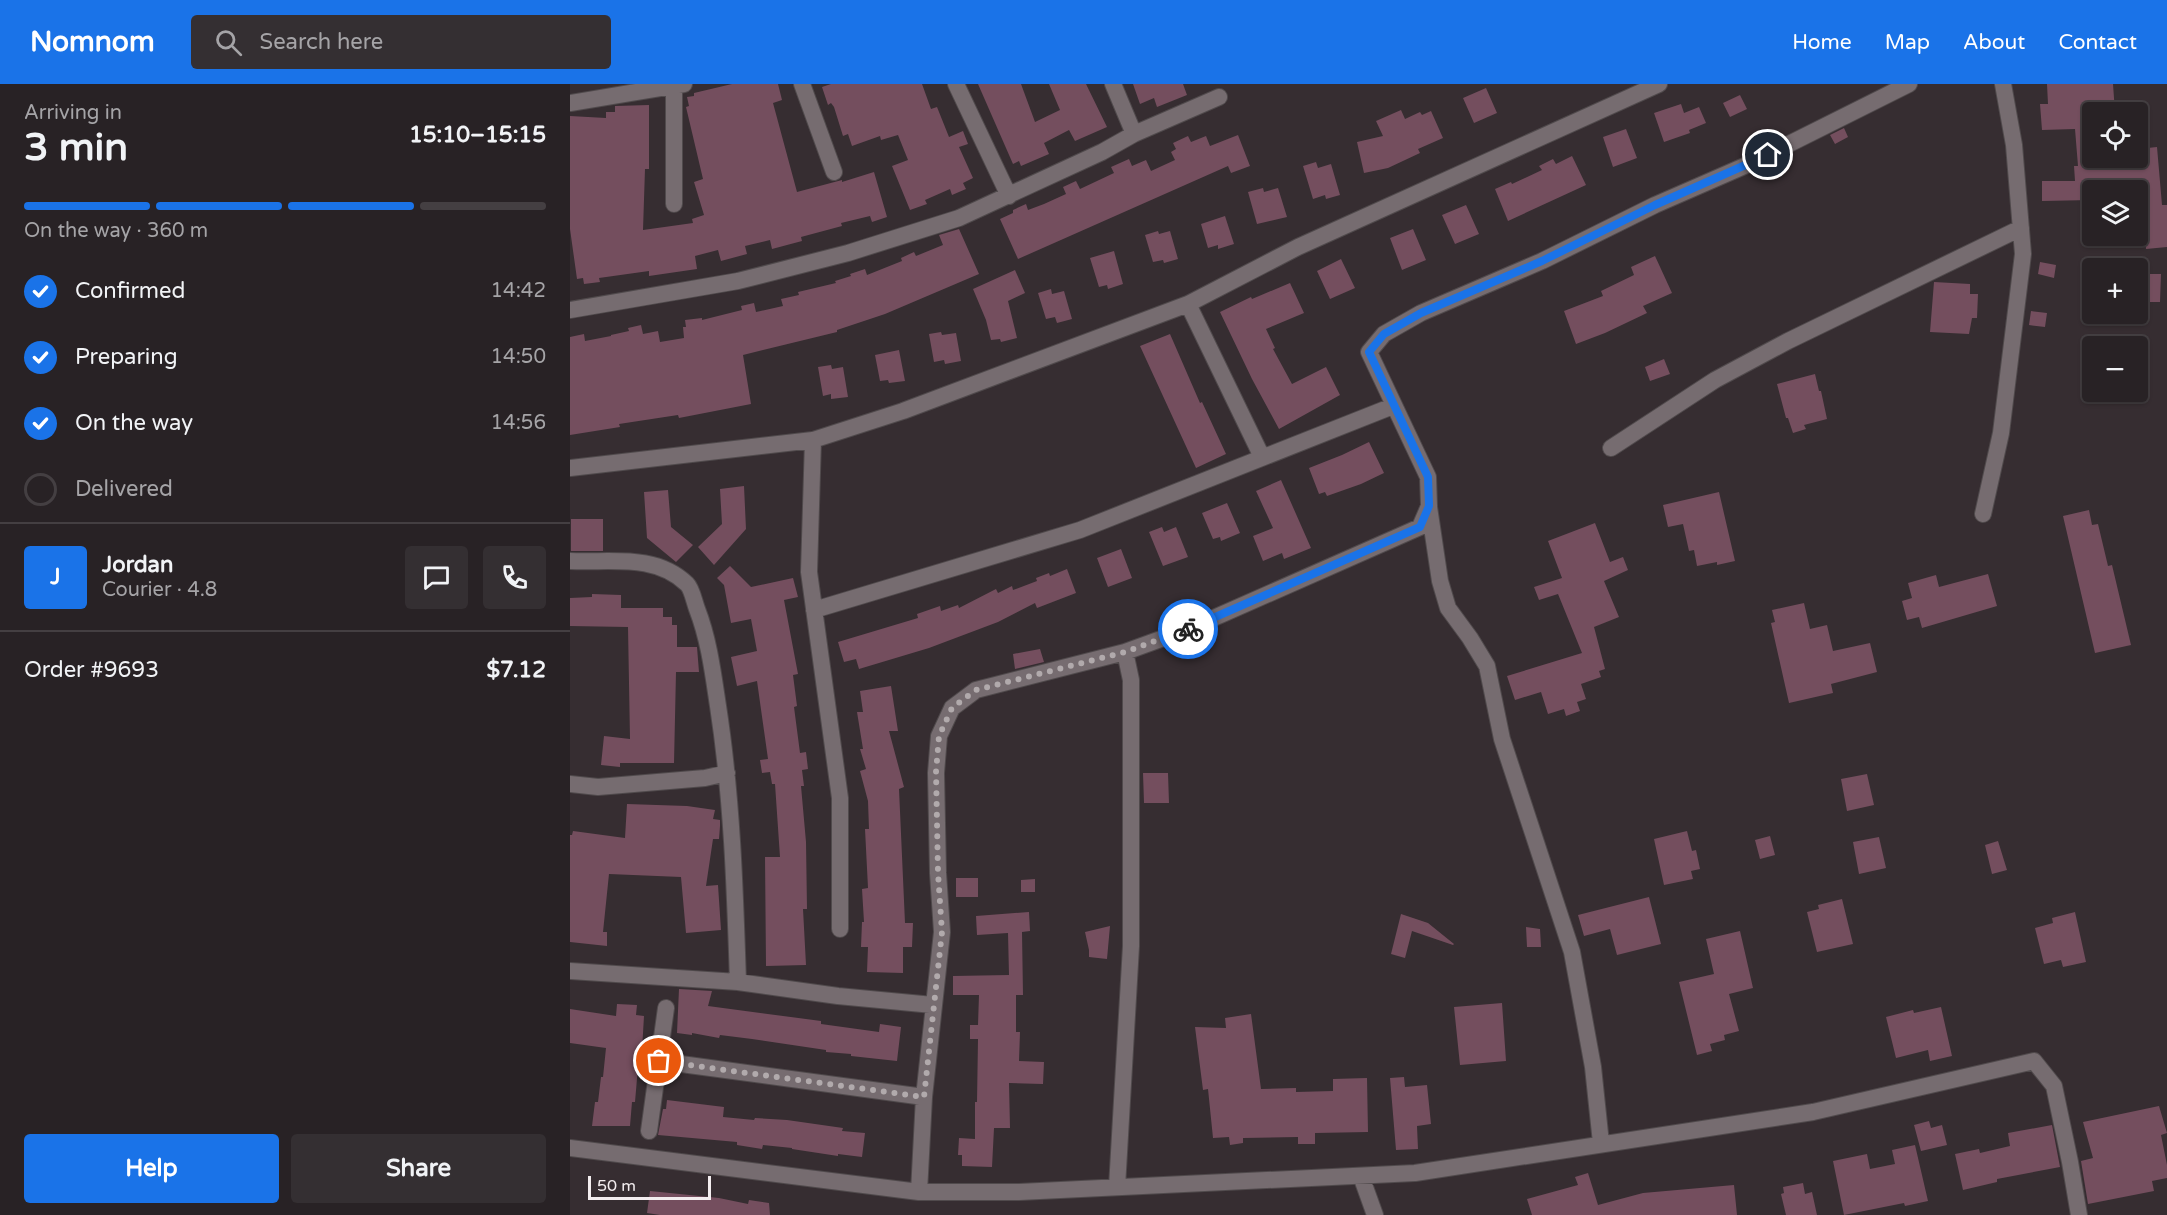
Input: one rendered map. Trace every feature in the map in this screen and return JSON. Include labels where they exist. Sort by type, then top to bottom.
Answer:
[{"type":"street","points":[[802,84],[834,172]]},
{"type":"street","points":[[956,84],[1009,195]]},
{"type":"street","points":[[1113,84],[1134,134]]},
{"type":"street","points":[[570,468],[813,440],[903,411],[1188,304],[1298,247],[1659,84]]},
{"type":"street","points":[[1601,1143],[1593,1067],[1572,952],[1502,740],[1487,666],[1448,608],[1445,599],[1440,581],[1429,506],[1428,477],[1369,352],[1384,334],[1421,313],[1542,261],[1655,205],[1749,164],[1909,84]]},
{"type":"street","points":[[1983,514],[2001,433],[2023,254],[2014,145],[2003,84]]},
{"type":"street","points":[[570,103],[680,85],[674,204]]},
{"type":"street","points":[[570,310],[738,281],[848,253],[959,218],[1102,152],[1134,134],[1219,98]]},
{"type":"street","points":[[1611,448],[1726,375],[1788,341],[2021,228]]},
{"type":"street","points":[[1188,304],[1262,458]]},
{"type":"street","points":[[814,610],[1080,530],[1393,406]]},
{"type":"street","points":[[813,440],[809,572],[840,798],[840,929]]},
{"type":"street","points":[[919,1192],[924,1097],[942,932],[936,772],[939,736],[952,708],[976,690],[1125,652],[1191,628],[1420,527],[1429,506]]},
{"type":"street","points":[[570,561],[624,560],[650,564],[673,573],[689,585],[707,635],[727,773],[732,828],[738,982]]},
{"type":"street","points":[[1117,1187],[1131,946],[1131,680],[1125,652]]},
{"type":"street","points":[[570,784],[598,787],[705,778],[727,773]]},
{"type":"street","points":[[570,971],[738,982],[838,996],[933,1005]]},
{"type":"street","points":[[649,1131],[666,1008]]},
{"type":"street","points":[[659,1061],[924,1097]]},
{"type":"street","points":[[570,1148],[919,1192],[1019,1192],[1415,1173],[1813,1112],[2034,1061],[2054,1086],[2079,1215]]},
{"type":"street","points":[[1361,1176],[1375,1215]]},
{"type":"building","points":[[732,84],[778,84],[782,100],[773,103],[797,192],[874,172],[887,217],[872,222],[870,216],[841,223],[842,226],[801,237],[802,241],[772,249],[770,240],[745,246],[747,254],[721,261],[718,250],[695,256],[697,269],[649,276],[649,271],[599,278],[600,282],[584,284],[583,278],[577,279],[570,229],[570,116],[606,118],[606,112],[615,112],[615,106],[649,105],[649,169],[645,169],[643,230],[693,223],[692,219],[704,215],[694,182],[703,179],[686,107],[689,106],[687,97],[694,96],[694,93]]},
{"type":"building","points":[[831,84],[922,84],[931,109],[937,107],[949,137],[963,131],[968,144],[959,147],[973,178],[963,183],[966,189],[952,195],[950,189],[925,200],[927,204],[910,210],[892,166],[908,160],[898,135],[881,140],[880,136],[852,146],[848,134],[843,136],[834,107],[831,103],[828,105],[822,87]]},
{"type":"building","points":[[978,84],[1021,84],[1035,122],[1060,110],[1049,84],[1086,84],[1107,127],[1075,141],[1069,130],[1044,143],[1049,154],[1021,166],[1019,161],[1013,164]]},
{"type":"building","points":[[1133,84],[1183,84],[1187,95],[1157,107],[1154,98],[1140,104]]},
{"type":"building","points":[[2047,84],[2113,84],[2114,102],[2082,102],[2082,168],[2148,168],[2148,148],[2157,147],[2162,205],[2167,205],[2167,247],[2146,249],[2146,246],[2148,246],[2148,180],[2082,180],[2082,200],[2042,201],[2042,181],[2075,181],[2074,166],[2078,166],[2075,129],[2042,130],[2040,104],[2048,104]]},
{"type":"building","points":[[1486,88],[1497,113],[1474,123],[1463,98]]},
{"type":"building","points":[[1740,95],[1747,109],[1730,117],[1723,103]]},
{"type":"building","points":[[1681,104],[1684,113],[1699,107],[1706,123],[1689,130],[1690,133],[1664,142],[1654,113]]},
{"type":"building","points":[[1401,110],[1405,119],[1420,112],[1422,115],[1431,111],[1443,138],[1418,149],[1420,153],[1388,168],[1364,173],[1357,142],[1383,136],[1376,121]]},
{"type":"building","points":[[1844,128],[1848,137],[1835,144],[1830,135]]},
{"type":"building","points":[[1626,129],[1637,158],[1613,167],[1603,137]]},
{"type":"building","points":[[1238,135],[1250,166],[1231,173],[1228,166],[1018,259],[1000,219],[1013,213],[1013,210],[1026,204],[1028,210],[1066,194],[1063,187],[1076,181],[1080,189],[1114,173],[1111,167],[1129,159],[1132,166],[1146,160],[1151,171],[1175,160],[1171,152],[1176,149],[1173,143],[1188,136],[1191,142],[1206,136],[1210,146]]},
{"type":"building","points":[[1572,156],[1586,185],[1508,221],[1495,189],[1542,170],[1539,166],[1553,159],[1556,164]]},
{"type":"building","points":[[1316,162],[1318,168],[1331,164],[1340,195],[1326,199],[1325,195],[1313,199],[1303,166]]},
{"type":"building","points":[[1263,188],[1264,192],[1278,188],[1287,217],[1257,224],[1248,192]]},
{"type":"building","points":[[1466,205],[1479,234],[1455,244],[1442,215]]},
{"type":"building","points":[[1225,216],[1234,244],[1218,249],[1218,245],[1208,248],[1201,224]]},
{"type":"building","points":[[959,229],[979,274],[885,314],[837,330],[837,332],[743,355],[751,404],[679,418],[678,415],[619,424],[620,427],[570,435],[570,337],[584,334],[585,341],[629,331],[628,328],[641,325],[643,334],[658,331],[660,342],[684,338],[685,320],[702,318],[702,320],[742,310],[741,306],[754,303],[756,312],[783,306],[781,299],[799,295],[798,292],[836,283],[835,281],[865,269],[867,275],[902,261],[901,258],[914,252],[916,256],[943,245],[939,235]]},
{"type":"building","points":[[1413,229],[1426,260],[1402,270],[1390,238]]},
{"type":"building","points":[[1158,231],[1159,234],[1170,231],[1178,259],[1164,263],[1163,260],[1153,262],[1145,235]]},
{"type":"building","points":[[1114,251],[1123,284],[1108,289],[1107,285],[1099,287],[1090,258]]},
{"type":"building","points":[[1655,256],[1672,293],[1643,306],[1647,313],[1576,344],[1564,311],[1603,296],[1601,291],[1634,275],[1631,267]]},
{"type":"building","points":[[1341,259],[1355,288],[1330,299],[1317,271]]},
{"type":"building","points":[[2040,262],[2056,265],[2054,278],[2038,274]]},
{"type":"building","points":[[1015,270],[1025,293],[1008,301],[1017,338],[1001,342],[1000,339],[991,340],[986,320],[973,289]]},
{"type":"building","points":[[2148,274],[2161,274],[2160,302],[2148,302]]},
{"type":"building","points":[[1934,282],[1970,284],[1970,294],[1978,294],[1977,318],[1972,318],[1969,334],[1930,332]]},
{"type":"building","points":[[1290,283],[1304,313],[1266,329],[1275,348],[1273,349],[1292,384],[1326,367],[1340,395],[1279,429],[1220,312],[1251,297],[1252,299]]},
{"type":"building","points":[[1051,289],[1052,294],[1064,291],[1072,319],[1057,323],[1055,317],[1046,319],[1038,293]]},
{"type":"building","points":[[2031,311],[2047,313],[2045,327],[2029,325]]},
{"type":"building","points":[[941,332],[942,335],[956,333],[961,361],[945,364],[944,360],[934,362],[929,334]]},
{"type":"building","points":[[1170,334],[1200,403],[1202,402],[1226,454],[1196,468],[1140,346]]},
{"type":"building","points":[[899,350],[905,381],[889,383],[888,380],[880,381],[875,355]]},
{"type":"building","points":[[1664,359],[1670,374],[1650,381],[1645,367]]},
{"type":"building","points":[[831,365],[832,369],[843,367],[848,397],[831,399],[831,394],[823,396],[818,367]]},
{"type":"building","points":[[1815,374],[1827,419],[1804,425],[1806,429],[1793,433],[1788,418],[1786,418],[1777,384]]},
{"type":"building","points":[[1369,442],[1384,473],[1327,496],[1325,492],[1319,494],[1309,468]]},
{"type":"building","points":[[1281,480],[1311,548],[1284,559],[1282,553],[1263,561],[1253,536],[1273,528],[1256,491]]},
{"type":"building","points":[[744,486],[746,529],[714,565],[698,547],[722,524],[720,489]]},
{"type":"building","points":[[668,490],[671,527],[693,545],[676,562],[647,538],[644,492]]},
{"type":"building","points":[[1719,492],[1735,561],[1697,566],[1694,550],[1689,551],[1683,524],[1668,527],[1663,505]]},
{"type":"building","points":[[1227,503],[1240,533],[1221,541],[1220,537],[1213,539],[1202,513]]},
{"type":"building","points":[[2089,510],[2092,525],[2098,524],[2108,566],[2112,565],[2131,645],[2095,653],[2063,516]]},
{"type":"building","points":[[571,519],[603,519],[603,551],[571,551]]},
{"type":"building","points":[[1595,523],[1610,562],[1623,557],[1628,570],[1604,581],[1619,617],[1594,627],[1605,669],[1599,671],[1601,677],[1581,684],[1586,699],[1577,702],[1580,711],[1566,716],[1564,709],[1548,714],[1541,692],[1515,700],[1507,676],[1582,653],[1558,594],[1539,600],[1534,587],[1562,578],[1548,541]]},
{"type":"building","points":[[1162,527],[1164,532],[1176,527],[1188,557],[1163,566],[1149,532]]},
{"type":"building","points":[[1121,549],[1132,578],[1108,587],[1097,558]]},
{"type":"building","points":[[730,566],[751,587],[793,578],[798,597],[784,600],[798,674],[793,675],[797,706],[794,707],[800,753],[806,752],[808,769],[802,770],[804,786],[801,786],[806,842],[807,909],[803,909],[806,965],[766,966],[765,857],[780,857],[775,784],[772,784],[770,772],[762,773],[760,760],[768,759],[757,681],[737,686],[731,657],[757,651],[751,619],[731,623],[724,585],[717,578]]},
{"type":"building","points":[[1067,569],[1076,593],[1037,608],[1035,603],[998,622],[929,648],[859,669],[856,659],[844,662],[838,642],[918,618],[917,614],[940,606],[941,611],[958,605],[959,608],[996,589],[998,593],[1012,586],[1013,590],[1037,581],[1036,578],[1049,573],[1050,576]]},
{"type":"building","points":[[1988,574],[1997,606],[1922,628],[1919,617],[1907,620],[1902,601],[1912,598],[1908,583],[1936,575],[1939,587]]},
{"type":"building","points":[[592,594],[621,595],[621,608],[663,608],[663,617],[672,617],[672,625],[677,625],[677,647],[697,647],[699,672],[676,672],[674,763],[620,763],[620,767],[601,765],[604,736],[630,739],[628,627],[570,626],[570,598],[592,597]]},
{"type":"building","points":[[1804,603],[1810,629],[1827,625],[1833,651],[1870,643],[1877,672],[1831,684],[1833,693],[1789,703],[1771,623],[1775,622],[1772,610]]},
{"type":"building","points":[[1040,649],[1044,662],[1015,669],[1013,654]]},
{"type":"building","points":[[891,686],[898,731],[889,731],[904,787],[899,789],[905,923],[913,923],[912,947],[903,947],[903,973],[867,972],[868,947],[861,947],[862,922],[864,922],[862,889],[868,888],[865,829],[869,829],[868,801],[860,771],[866,769],[860,749],[863,749],[857,712],[863,712],[860,691]]},
{"type":"building","points":[[1143,773],[1168,773],[1169,803],[1144,803]]},
{"type":"building","points":[[1867,774],[1874,805],[1847,811],[1841,779]]},
{"type":"building","points":[[627,804],[687,806],[715,810],[713,819],[720,820],[719,839],[713,839],[706,886],[718,885],[721,930],[686,933],[681,877],[609,874],[603,932],[607,932],[607,946],[570,942],[570,835],[573,831],[625,838]]},
{"type":"building","points":[[1687,831],[1692,851],[1696,850],[1700,869],[1691,871],[1693,879],[1664,885],[1654,839]]},
{"type":"building","points":[[1770,836],[1775,855],[1760,859],[1755,840]]},
{"type":"building","points":[[1879,837],[1886,868],[1859,874],[1853,842]]},
{"type":"building","points":[[1998,841],[2007,870],[1992,874],[1985,845]]},
{"type":"building","points":[[956,878],[978,878],[978,897],[956,897]]},
{"type":"building","points":[[1035,879],[1035,892],[1021,892],[1021,880]]},
{"type":"building","points":[[1649,897],[1661,944],[1617,955],[1610,929],[1584,936],[1578,915]]},
{"type":"building","points":[[1842,899],[1853,944],[1817,952],[1807,912],[1819,909],[1818,905]]},
{"type":"building","points":[[1029,912],[1030,931],[1022,932],[1023,995],[1016,995],[1016,1032],[1020,1032],[1019,1061],[1044,1062],[1043,1084],[1009,1083],[1010,1128],[994,1128],[992,1167],[962,1166],[962,1155],[958,1155],[959,1138],[975,1139],[978,1039],[970,1039],[970,1025],[978,1025],[979,995],[953,995],[953,976],[1009,975],[1008,933],[977,935],[976,916]]},
{"type":"building","points":[[2075,912],[2086,962],[2063,967],[2061,960],[2044,964],[2035,928],[2053,923],[2052,918]]},
{"type":"building","points":[[1401,914],[1428,923],[1454,944],[1412,931],[1405,958],[1391,954]]},
{"type":"building","points":[[1110,926],[1107,959],[1089,957],[1085,932]]},
{"type":"building","points":[[1526,927],[1540,929],[1541,947],[1527,947]]},
{"type":"building","points":[[1740,931],[1753,988],[1729,994],[1739,1031],[1724,1035],[1725,1040],[1710,1044],[1712,1051],[1697,1055],[1679,982],[1714,974],[1706,939]]},
{"type":"building","points":[[679,989],[712,991],[708,1006],[821,1021],[821,1024],[879,1032],[880,1024],[901,1027],[897,1061],[851,1056],[851,1054],[752,1039],[677,1033]]},
{"type":"building","points":[[1502,1003],[1506,1061],[1460,1065],[1454,1007]]},
{"type":"building","points":[[617,1004],[637,1005],[636,1015],[644,1016],[641,1067],[638,1067],[635,1102],[632,1102],[630,1126],[592,1126],[595,1102],[598,1102],[601,1077],[603,1077],[606,1048],[570,1043],[570,1009],[616,1016]]},
{"type":"building","points":[[1941,1007],[1952,1056],[1930,1061],[1928,1050],[1896,1058],[1886,1017],[1913,1010],[1914,1013]]},
{"type":"building","points":[[1251,1014],[1261,1089],[1296,1088],[1296,1092],[1333,1091],[1333,1079],[1367,1078],[1368,1132],[1315,1133],[1315,1144],[1298,1144],[1298,1137],[1243,1138],[1243,1143],[1230,1145],[1229,1137],[1213,1138],[1208,1089],[1203,1090],[1195,1027],[1226,1028],[1225,1018]]},
{"type":"building","points":[[1404,1077],[1405,1087],[1427,1085],[1431,1124],[1417,1126],[1418,1149],[1396,1150],[1390,1078]]},
{"type":"building","points":[[667,1100],[724,1107],[723,1117],[787,1120],[843,1128],[842,1131],[865,1133],[862,1157],[838,1154],[838,1156],[763,1145],[762,1149],[737,1145],[737,1142],[658,1135]]},
{"type":"building","points":[[2159,1106],[2167,1133],[2161,1135],[2167,1178],[2152,1181],[2154,1191],[2088,1204],[2081,1161],[2093,1158],[2083,1122]]},
{"type":"building","points":[[1929,1121],[1931,1128],[1942,1125],[1947,1145],[1921,1151],[1914,1125]]},
{"type":"building","points":[[2052,1125],[2060,1167],[1997,1179],[1997,1182],[1963,1190],[1955,1154],[1979,1149],[1980,1153],[2010,1146],[2008,1133]]},
{"type":"building","points":[[1915,1145],[1928,1201],[1905,1206],[1904,1203],[1844,1215],[1833,1161],[1867,1154],[1870,1169],[1895,1164],[1892,1150]]},
{"type":"building","points":[[1588,1173],[1598,1205],[1643,1193],[1734,1185],[1737,1215],[1532,1215],[1527,1199],[1578,1185],[1575,1177]]},
{"type":"building","points":[[1803,1183],[1805,1194],[1812,1192],[1817,1215],[1786,1215],[1781,1194],[1784,1193],[1783,1187]]},
{"type":"building","points":[[650,1191],[719,1198],[748,1204],[749,1200],[769,1203],[770,1215],[647,1213]]},
{"type":"way so far","points":[[659,1061],[924,1097],[942,932],[936,772],[939,736],[952,708],[976,690],[1125,652],[1188,629]]},
{"type":"route","points":[[1188,629],[1420,527],[1429,506],[1428,477],[1369,352],[1384,334],[1421,313],[1542,261],[1655,205],[1768,155]]}]
